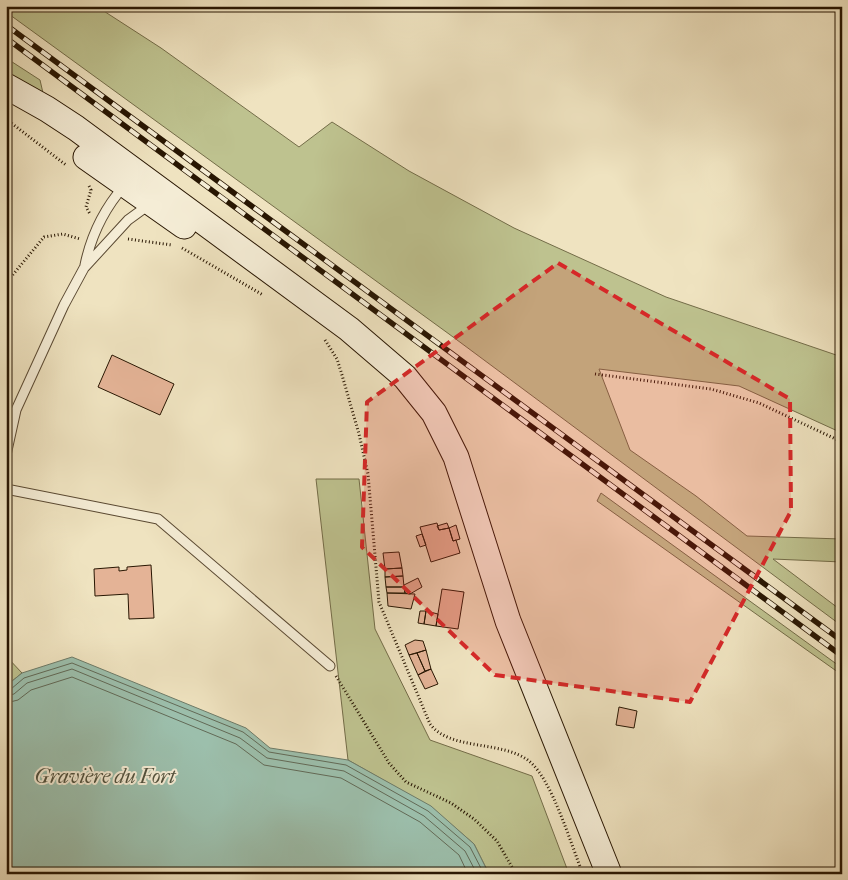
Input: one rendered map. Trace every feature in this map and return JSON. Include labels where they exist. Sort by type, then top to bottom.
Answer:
[{"type":"main road","points":[[6,86],[47,109],[132,179],[150,204],[248,270],[349,329]]},
{"type":"main road","points":[[6,99],[132,179],[349,329],[405,377],[434,413],[447,436],[465,483],[508,621],[609,874]]},
{"type":"lane","points":[[84,268],[90,242],[110,203],[132,179]]},
{"type":"lane","points":[[6,455],[16,410],[64,305],[84,268],[128,220],[150,204]]},
{"type":"lane","points":[[6,488],[158,519],[330,666]]},
{"type":"path","points":[[6,119],[67,166]]},
{"type":"path","points":[[85,181],[91,190],[86,207],[94,220]]},
{"type":"path","points":[[6,283],[44,237],[63,234],[90,242]]},
{"type":"path","points":[[124,238],[183,248],[271,299]]},
{"type":"path","points":[[322,336],[337,360],[359,434],[373,516],[379,602],[430,724],[440,734],[519,755],[534,766],[545,781],[583,874]]},
{"type":"path","points":[[595,374],[711,389],[760,403],[842,442]]},
{"type":"path","points":[[330,666],[389,763],[406,782],[451,804],[474,819],[497,841],[516,874]]},
{"type":"highlighted area","points":[[558,263],[790,399],[791,511],[690,702],[495,675],[362,547],[367,402]]},
{"type":"shaded area","points":[[6,6],[96,6],[161,48],[299,147],[332,122],[409,171],[514,228],[666,297],[842,357],[842,433],[739,386],[599,369],[630,450],[696,496],[747,536],[842,539],[842,562],[773,559],[842,611],[842,626],[449,334],[6,12]]},
{"type":"shaded area","points":[[6,58],[40,80],[43,93],[6,73]]},
{"type":"shaded area","points":[[316,479],[359,479],[375,629],[430,740],[532,776],[569,874],[489,874],[474,844],[431,807],[348,760]]},
{"type":"shaded area","points":[[601,493],[842,668],[842,675],[597,501]]},
{"type":"shaded area","points":[[6,656],[22,673],[6,686]]},
{"type":"water","name":"Gravière du Fort","points":[[72,657],[246,728],[270,748],[348,760],[431,806],[474,844],[489,874],[6,874],[6,686],[22,673]]},
{"type":"building","points":[[112,355],[174,384],[160,415],[98,387]]},
{"type":"building","points":[[437,523],[439,530],[449,528],[453,541],[456,540],[460,553],[431,562],[420,527]]},
{"type":"building","points":[[447,523],[449,528],[439,530],[437,526]]},
{"type":"building","points":[[456,525],[460,539],[453,541],[449,528]]},
{"type":"building","points":[[422,534],[426,545],[420,547],[416,536]]},
{"type":"building","points":[[399,552],[402,568],[385,569],[383,553]]},
{"type":"building","points":[[151,565],[154,618],[129,619],[128,594],[95,596],[94,569],[119,567],[119,571],[127,570],[127,567]]},
{"type":"building","points":[[402,568],[403,576],[385,577],[385,569]]},
{"type":"building","points":[[403,576],[404,587],[386,587],[385,577]]},
{"type":"building","points":[[418,578],[422,587],[410,594],[405,593],[404,585]]},
{"type":"building","points":[[386,587],[404,587],[405,593],[387,593]]},
{"type":"building","points":[[442,589],[464,592],[458,629],[436,626]]},
{"type":"building","points":[[387,593],[415,594],[411,609],[388,606]]},
{"type":"building","points":[[420,611],[426,611],[424,624],[418,623]]},
{"type":"building","points":[[426,611],[438,614],[436,626],[424,624]]},
{"type":"building","points":[[415,640],[423,641],[426,650],[409,655],[405,645]]},
{"type":"building","points":[[426,650],[431,669],[425,671],[417,653]]},
{"type":"building","points":[[417,653],[425,671],[418,675],[409,655]]},
{"type":"building","points":[[431,669],[438,684],[425,689],[418,675]]},
{"type":"building","points":[[619,707],[637,711],[634,728],[616,725]]},
{"type":"railway","points":[[6,25],[842,641]]},
{"type":"railway","points":[[6,38],[842,656]]}]
